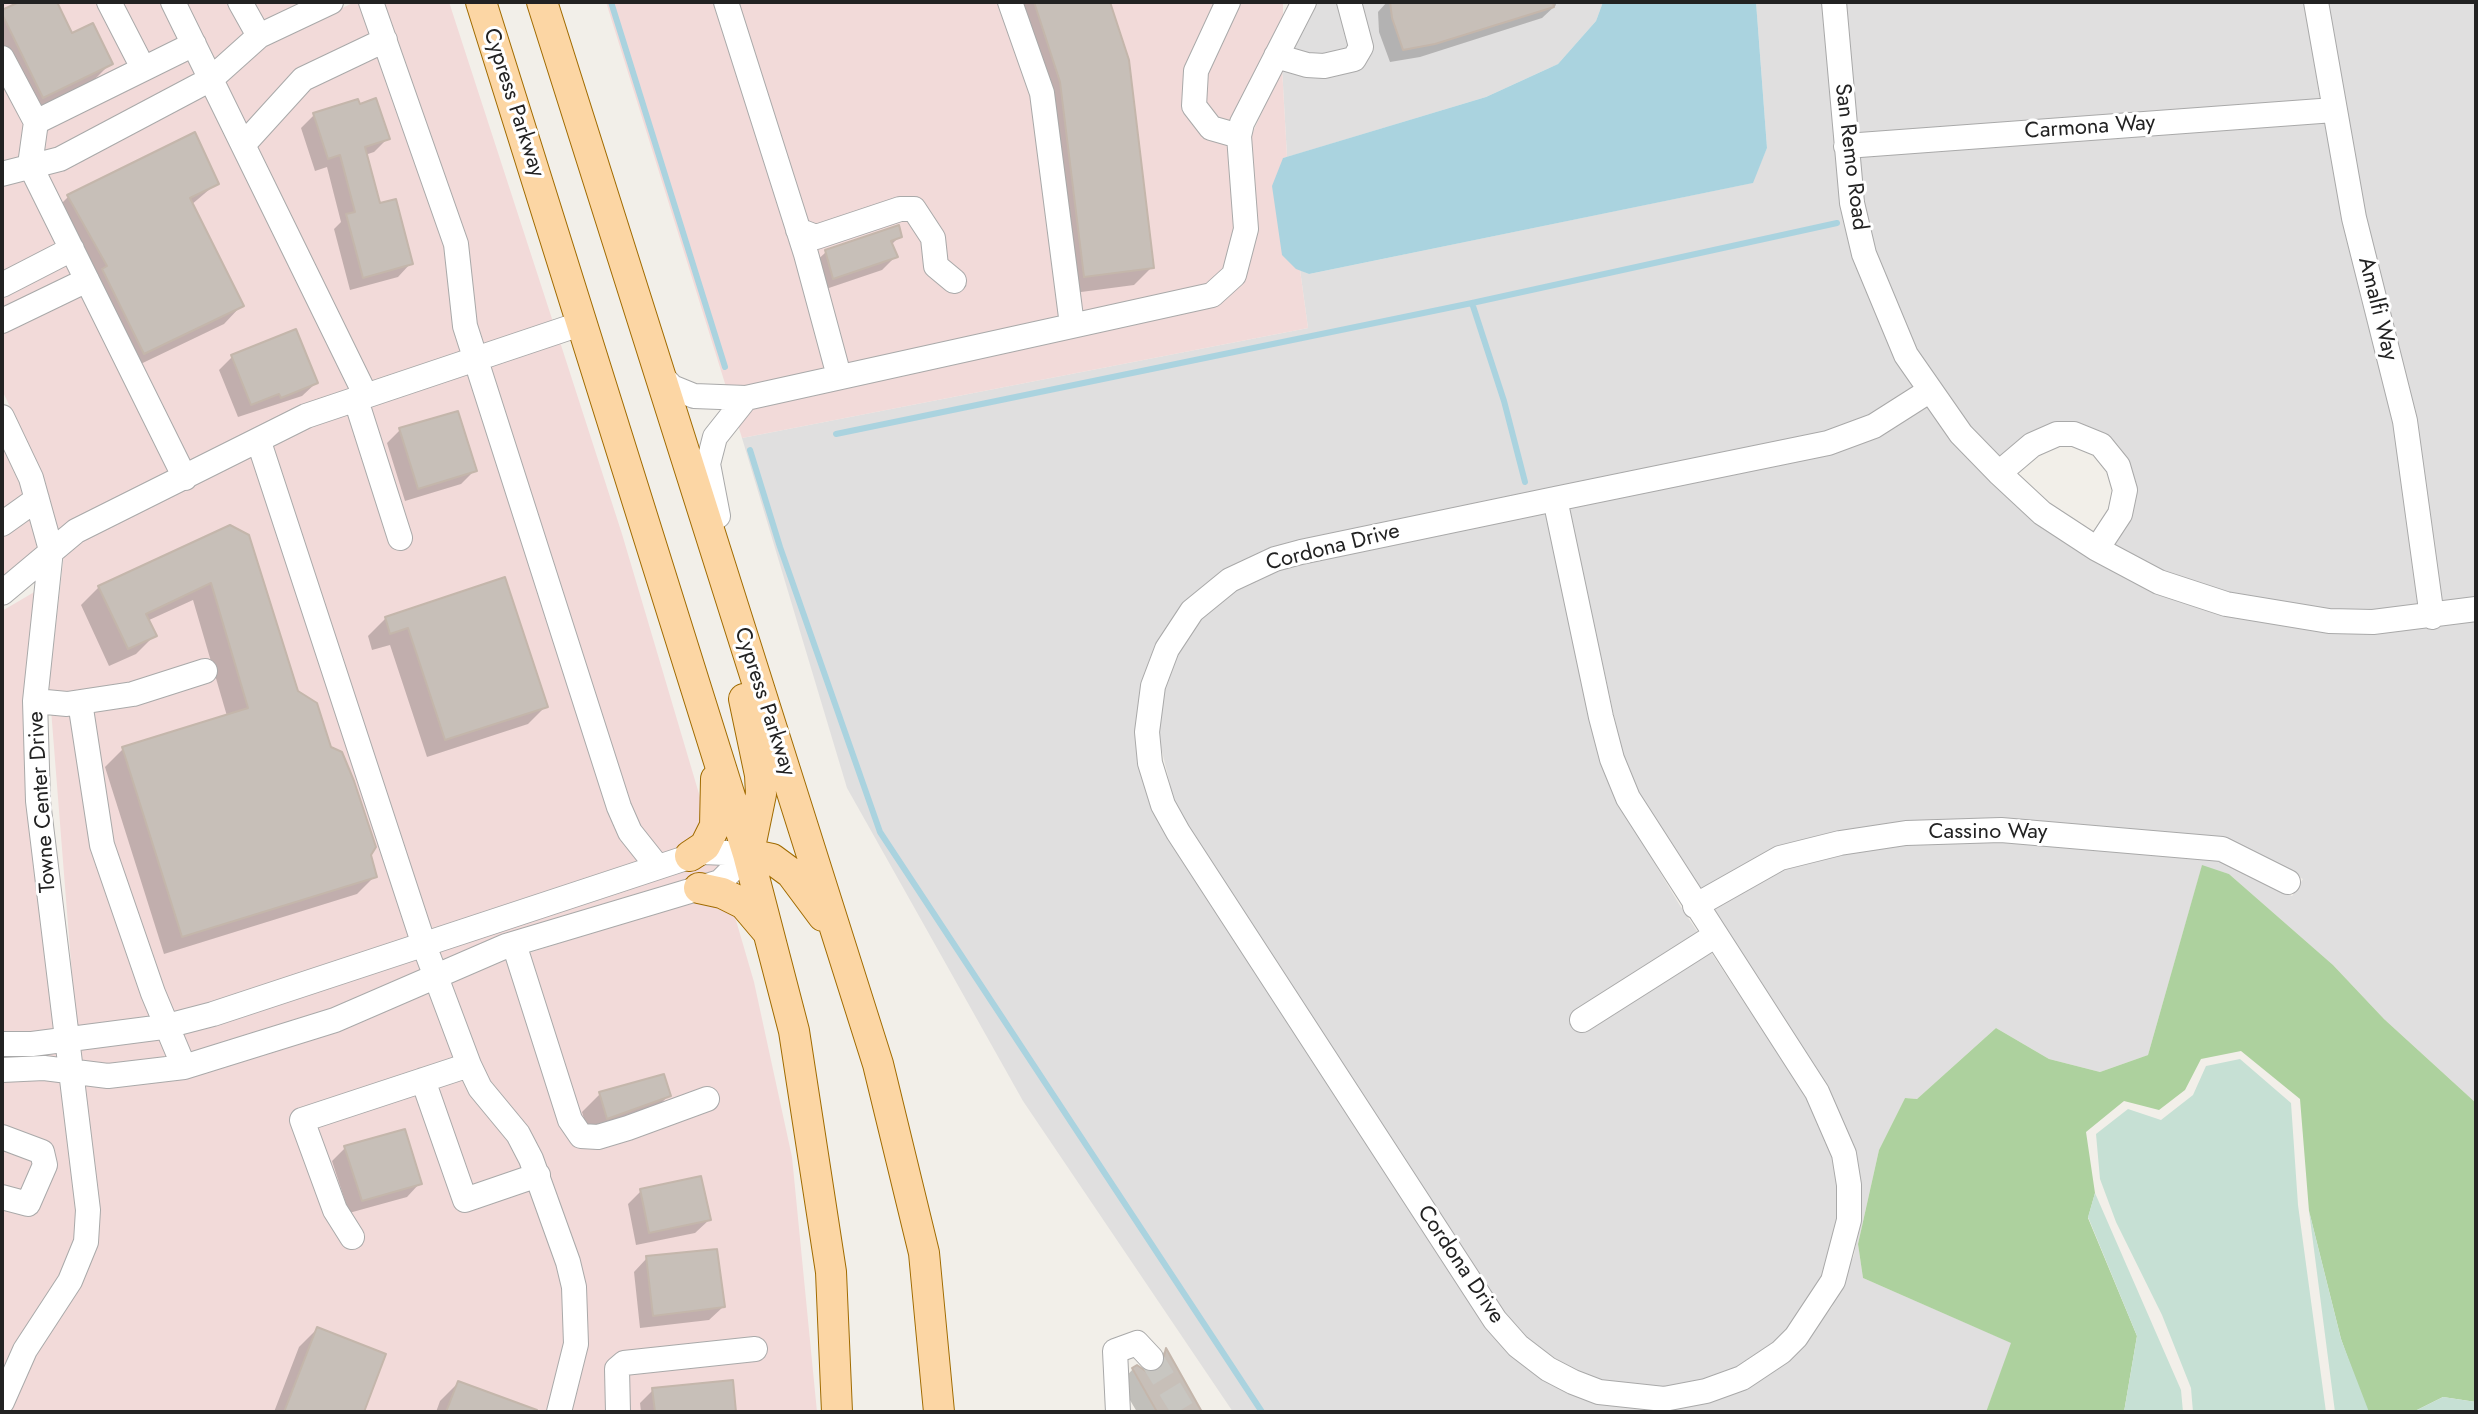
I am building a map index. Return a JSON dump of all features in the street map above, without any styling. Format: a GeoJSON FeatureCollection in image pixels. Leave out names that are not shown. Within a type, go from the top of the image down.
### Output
{"type":"FeatureCollection","features":[{"type":"Feature","properties":{"kind":"main road","name":"Cypress Parkway"},"geometry":{"type":"LineString","coordinates":[[481,2],[748,854],[794,1031],[831,1272],[837,1412]]}},
{"type":"Feature","properties":{"kind":"main road","name":"Cypress Parkway"},"geometry":{"type":"LineString","coordinates":[[542,2],[881,1077],[924,1253],[939,1412]]}},
{"type":"Feature","properties":{"kind":"main road"},"geometry":{"type":"LineString","coordinates":[[747,649],[740,680],[757,756],[761,794],[748,854],[772,859],[791,873],[838,937]]}},
{"type":"Feature","properties":{"kind":"main road"},"geometry":{"type":"LineString","coordinates":[[690,856],[705,846],[715,826],[715,749]]}},
{"type":"Feature","properties":{"kind":"main road"},"geometry":{"type":"LineString","coordinates":[[699,888],[722,893],[744,904],[769,933]]}},
{"type":"Feature","properties":{"kind":"street"},"geometry":{"type":"LineString","coordinates":[[109,2],[143,68]]}},
{"type":"Feature","properties":{"kind":"street"},"geometry":{"type":"LineString","coordinates":[[173,2],[361,398],[400,538]]}},
{"type":"Feature","properties":{"kind":"street"},"geometry":{"type":"LineString","coordinates":[[240,2],[259,36]]}},
{"type":"Feature","properties":{"kind":"street"},"geometry":{"type":"LineString","coordinates":[[2,174],[60,159],[211,79],[259,36],[331,2]]}},
{"type":"Feature","properties":{"kind":"street"},"geometry":{"type":"LineString","coordinates":[[371,2],[456,244],[463,315],[475,359],[619,807],[630,832],[657,866]]}},
{"type":"Feature","properties":{"kind":"street"},"geometry":{"type":"LineString","coordinates":[[556,2],[615,199],[615,233]]}},
{"type":"Feature","properties":{"kind":"street"},"geometry":{"type":"LineString","coordinates":[[726,2],[798,230],[839,376]]}},
{"type":"Feature","properties":{"kind":"street"},"geometry":{"type":"LineString","coordinates":[[1010,2],[1042,93],[1072,325]]}},
{"type":"Feature","properties":{"kind":"street"},"geometry":{"type":"LineString","coordinates":[[1228,2],[1196,71],[1194,106],[1211,128],[1239,136]]}},
{"type":"Feature","properties":{"kind":"street"},"geometry":{"type":"LineString","coordinates":[[661,375],[672,387],[694,396],[746,398],[1212,295],[1234,275],[1246,229],[1239,136],[1304,2]]}},
{"type":"Feature","properties":{"kind":"street"},"geometry":{"type":"LineString","coordinates":[[1276,56],[1307,65],[1354,59],[1361,47],[1349,2]]}},
{"type":"Feature","properties":{"kind":"street","name":"San Remo Road"},"geometry":{"type":"LineString","coordinates":[[1834,2],[1852,203],[1864,254],[1906,355],[1961,434],[1999,473],[2042,513],[2097,549],[2159,582],[2226,604],[2329,621],[2373,622],[2432,617],[2476,609]]}},
{"type":"Feature","properties":{"kind":"street","name":"Amalfi Way"},"geometry":{"type":"LineString","coordinates":[[2316,2],[2357,233],[2405,421],[2432,617]]}},
{"type":"Feature","properties":{"kind":"street"},"geometry":{"type":"LineString","coordinates":[[243,145],[303,79],[385,40]]}},
{"type":"Feature","properties":{"kind":"street"},"geometry":{"type":"LineString","coordinates":[[36,122],[194,44]]}},
{"type":"Feature","properties":{"kind":"street"},"geometry":{"type":"LineString","coordinates":[[2,58],[36,122],[30,165],[185,478]]}},
{"type":"Feature","properties":{"kind":"street","name":"Carmona Way"},"geometry":{"type":"LineString","coordinates":[[1846,146],[2334,110]]}},
{"type":"Feature","properties":{"kind":"street"},"geometry":{"type":"LineString","coordinates":[[798,230],[816,237],[900,209],[914,209],[933,238],[936,266],[954,281]]}},
{"type":"Feature","properties":{"kind":"street"},"geometry":{"type":"LineString","coordinates":[[2,285],[72,249]]}},
{"type":"Feature","properties":{"kind":"street"},"geometry":{"type":"LineString","coordinates":[[2,321],[87,280]]}},
{"type":"Feature","properties":{"kind":"street"},"geometry":{"type":"LineString","coordinates":[[2,593],[76,531],[306,416],[583,323]]}},
{"type":"Feature","properties":{"kind":"street","name":"Cordona Drive"},"geometry":{"type":"LineString","coordinates":[[1555,499],[1573,598],[1612,759],[1628,798],[1798,1061],[1832,1122],[1844,1154],[1849,1185],[1849,1220],[1843,1252],[1833,1281],[1809,1321],[1781,1352],[1742,1378],[1706,1391],[1664,1399],[1599,1392],[1548,1369],[1518,1346],[1495,1320],[1163,805],[1147,739],[1153,686],[1172,642],[1192,611],[1211,593],[1248,570],[1288,555],[1555,499],[1828,443],[1874,426],[1929,391]]}},
{"type":"Feature","properties":{"kind":"street"},"geometry":{"type":"LineString","coordinates":[[746,398],[715,437],[708,464],[712,500],[758,643],[768,715]]}},
{"type":"Feature","properties":{"kind":"street","name":"Towne Center Drive"},"geometry":{"type":"LineString","coordinates":[[2,417],[37,499],[51,550],[35,701],[38,801],[88,1210],[86,1242],[70,1281],[25,1350],[2,1402]]}},
{"type":"Feature","properties":{"kind":"street"},"geometry":{"type":"LineString","coordinates":[[1999,473],[2032,445],[2057,434],[2074,434],[2101,445],[2118,466],[2125,490],[2120,514],[2097,549]]}},
{"type":"Feature","properties":{"kind":"street"},"geometry":{"type":"LineString","coordinates":[[259,442],[424,945],[480,1088],[518,1134],[538,1175],[574,1287],[576,1344],[559,1412]]}},
{"type":"Feature","properties":{"kind":"street"},"geometry":{"type":"LineString","coordinates":[[2,524],[37,499]]}},
{"type":"Feature","properties":{"kind":"street"},"geometry":{"type":"LineString","coordinates":[[35,701],[80,702],[133,694],[205,671]]}},
{"type":"Feature","properties":{"kind":"street"},"geometry":{"type":"LineString","coordinates":[[80,702],[102,845],[184,1067]]}},
{"type":"Feature","properties":{"kind":"street","name":"Cassino Way"},"geometry":{"type":"LineString","coordinates":[[1695,906],[1780,858],[1840,843],[1906,833],[1969,831],[2116,838],[2222,849],[2288,882]]}},
{"type":"Feature","properties":{"kind":"street"},"geometry":{"type":"LineString","coordinates":[[2,1070],[168,1026],[690,856],[704,852],[748,854]]}},
{"type":"Feature","properties":{"kind":"street"},"geometry":{"type":"LineString","coordinates":[[2,1044],[32,1044],[68,1053],[108,1076],[184,1067],[335,1020],[436,974],[514,944],[720,882],[748,854]]}},
{"type":"Feature","properties":{"kind":"street"},"geometry":{"type":"LineString","coordinates":[[1582,1020],[1716,935]]}},
{"type":"Feature","properties":{"kind":"street"},"geometry":{"type":"LineString","coordinates":[[514,944],[570,1120],[581,1136],[598,1137],[707,1099]]}},
{"type":"Feature","properties":{"kind":"street"},"geometry":{"type":"LineString","coordinates":[[352,1237],[335,1210],[302,1120],[469,1065]]}},
{"type":"Feature","properties":{"kind":"street"},"geometry":{"type":"LineString","coordinates":[[423,1080],[465,1200],[538,1175]]}},
{"type":"Feature","properties":{"kind":"street"},"geometry":{"type":"LineString","coordinates":[[2,1137],[42,1152],[45,1165],[28,1204],[2,1197]]}},
{"type":"Feature","properties":{"kind":"street"},"geometry":{"type":"LineString","coordinates":[[1118,1412],[1115,1351],[1137,1343],[1151,1358]]}},
{"type":"Feature","properties":{"kind":"street"},"geometry":{"type":"LineString","coordinates":[[616,1401],[617,1369],[624,1363],[755,1349]]}},
{"type":"Feature","properties":{"kind":"shaded area"},"geometry":{"type":"Polygon","coordinates":[[[2,2],[160,2],[196,75],[56,150],[2,162],[2,2]]]}},
{"type":"Feature","properties":{"kind":"shaded area"},"geometry":{"type":"Polygon","coordinates":[[[186,2],[307,2],[215,61],[186,2]]]}},
{"type":"Feature","properties":{"kind":"shaded area"},"geometry":{"type":"Polygon","coordinates":[[[355,2],[449,2],[553,322],[372,383],[224,81],[265,44],[355,2]]]}},
{"type":"Feature","properties":{"kind":"shaded area"},"geometry":{"type":"Polygon","coordinates":[[[606,2],[1283,2],[1283,18],[1232,119],[1235,240],[1257,238],[1251,136],[1282,68],[1287,157],[1283,158],[1296,268],[1300,270],[1308,328],[742,438],[606,2]]]}},
{"type":"Feature","properties":{"kind":"shaded area"},"geometry":{"type":"Polygon","coordinates":[[[1318,2],[1603,2],[1596,21],[1558,64],[1486,97],[1287,157],[1282,68],[1318,2]]]}},
{"type":"Feature","properties":{"kind":"shaded area"},"geometry":{"type":"Polygon","coordinates":[[[1756,2],[1822,2],[1840,204],[1852,256],[1895,359],[1914,388],[1869,417],[1825,434],[1270,550],[1223,572],[1183,606],[1150,658],[1142,684],[1136,739],[1139,766],[1152,808],[1485,1325],[1510,1354],[1542,1378],[1568,1391],[1594,1401],[1666,1409],[1710,1400],[1749,1386],[1788,1360],[1832,1307],[1854,1255],[1860,1221],[1860,1185],[1855,1152],[1827,1088],[1711,909],[1785,867],[1842,853],[1907,844],[2000,840],[2219,859],[2292,896],[2303,879],[2224,839],[2001,819],[1905,823],[1836,833],[1774,849],[1699,892],[1639,794],[1623,756],[1568,507],[1830,453],[1881,434],[1926,405],[1983,474],[2034,520],[2100,563],[2153,591],[2224,614],[2327,631],[2405,630],[2476,619],[2476,1103],[2384,1019],[2333,965],[2229,874],[2202,866],[2148,1055],[2100,1072],[2049,1059],[1996,1028],[1917,1099],[1905,1098],[1879,1150],[1858,1244],[1863,1278],[2012,1343],[1986,1412],[1233,1412],[1023,1101],[847,788],[742,438],[1308,328],[1300,270],[1309,274],[1752,183],[1767,148],[1756,2]]]}},
{"type":"Feature","properties":{"kind":"shaded area"},"geometry":{"type":"Polygon","coordinates":[[[1846,2],[2305,2],[2320,101],[1856,135],[1846,2]]]}},
{"type":"Feature","properties":{"kind":"shaded area"},"geometry":{"type":"Polygon","coordinates":[[[2328,2],[2476,2],[2476,598],[2442,605],[2354,164],[2328,2]]]}},
{"type":"Feature","properties":{"kind":"shaded area"},"geometry":{"type":"Polygon","coordinates":[[[205,94],[351,391],[58,532],[42,474],[2,390],[2,186],[205,94]]]}},
{"type":"Feature","properties":{"kind":"shaded area"},"geometry":{"type":"Polygon","coordinates":[[[2324,121],[2359,291],[2394,423],[2419,608],[2330,611],[2230,594],[2164,573],[2113,546],[2130,517],[2136,490],[2120,448],[2110,438],[2054,424],[2026,436],[2000,459],[1971,428],[1916,350],[1875,251],[1863,201],[1858,155],[2324,121]]]}},
{"type":"Feature","properties":{"kind":"shaded area"},"geometry":{"type":"Polygon","coordinates":[[[560,342],[622,534],[705,814],[704,824],[685,847],[210,1004],[161,1017],[76,1026],[49,684],[64,553],[83,540],[311,425],[560,342]]]}},
{"type":"Feature","properties":{"kind":"shaded area"},"geometry":{"type":"Polygon","coordinates":[[[2,443],[20,481],[39,546],[2,579],[2,443]]]}},
{"type":"Feature","properties":{"kind":"shaded area"},"geometry":{"type":"Polygon","coordinates":[[[1546,511],[1589,719],[1618,802],[1679,904],[1807,1097],[1832,1156],[1838,1186],[1837,1219],[1823,1277],[1800,1316],[1773,1345],[1737,1369],[1703,1381],[1663,1388],[1603,1382],[1578,1373],[1526,1339],[1504,1314],[1188,827],[1174,801],[1159,739],[1159,712],[1171,665],[1201,617],[1236,589],[1279,569],[1546,511]]]}},
{"type":"Feature","properties":{"kind":"shaded area"},"geometry":{"type":"Polygon","coordinates":[[[36,591],[59,1070],[76,1211],[75,1241],[60,1277],[2,1374],[2,611],[36,591]]]}},
{"type":"Feature","properties":{"kind":"shaded area"},"geometry":{"type":"Polygon","coordinates":[[[719,862],[720,866],[713,873],[691,876],[689,880],[502,937],[331,1010],[182,1057],[109,1065],[81,1061],[79,1046],[695,865],[719,862]]]}},
{"type":"Feature","properties":{"kind":"shaded area"},"geometry":{"type":"Polygon","coordinates":[[[699,899],[733,910],[754,982],[792,1157],[817,1412],[10,1412],[35,1354],[80,1286],[83,1082],[109,1086],[699,899]]]}},
{"type":"Feature","properties":{"kind":"green space"},"geometry":{"type":"Polygon","coordinates":[[[2202,865],[2229,874],[2333,965],[2384,1019],[2476,1103],[2476,1402],[2443,1397],[2413,1412],[2369,1412],[2366,1409],[2341,1339],[2309,1211],[2300,1099],[2241,1051],[2201,1059],[2185,1090],[2159,1110],[2124,1101],[2086,1132],[2095,1193],[2088,1218],[2137,1336],[2124,1412],[1986,1412],[2011,1343],[1863,1278],[1858,1244],[1879,1150],[1905,1098],[1917,1099],[1996,1028],[2049,1059],[2100,1072],[2148,1055],[2202,865]]]}},
{"type":"Feature","properties":{"kind":"green space"},"geometry":{"type":"Polygon","coordinates":[[[2240,1059],[2291,1103],[2298,1205],[2326,1412],[2193,1412],[2191,1388],[2162,1315],[2116,1222],[2100,1179],[2096,1134],[2128,1109],[2161,1120],[2193,1095],[2206,1066],[2240,1059]]]}},
{"type":"Feature","properties":{"kind":"green space"},"geometry":{"type":"Polygon","coordinates":[[[2095,1193],[2181,1390],[2183,1412],[2124,1412],[2137,1336],[2088,1217],[2095,1193]]]}},
{"type":"Feature","properties":{"kind":"green space"},"geometry":{"type":"Polygon","coordinates":[[[2309,1211],[2341,1339],[2369,1412],[2335,1412],[2309,1211]]]}},
{"type":"Feature","properties":{"kind":"green space"},"geometry":{"type":"Polygon","coordinates":[[[2443,1397],[2476,1402],[2476,1412],[2413,1412],[2443,1397]]]}},
{"type":"Feature","properties":{"kind":"water"},"geometry":{"type":"Polygon","coordinates":[[[1603,2],[1756,2],[1767,148],[1753,183],[1309,274],[1296,269],[1282,255],[1272,186],[1283,158],[1486,97],[1558,64],[1596,21],[1603,2]]]}},
{"type":"Feature","properties":{"kind":"building"},"geometry":{"type":"Polygon","coordinates":[[[19,2],[57,2],[72,33],[93,23],[113,64],[43,98],[2,14],[2,10],[19,2]]]}},
{"type":"Feature","properties":{"kind":"building"},"geometry":{"type":"Polygon","coordinates":[[[1034,2],[1110,2],[1129,60],[1154,268],[1084,277],[1060,82],[1034,2]]]}},
{"type":"Feature","properties":{"kind":"building"},"geometry":{"type":"Polygon","coordinates":[[[1390,2],[1553,2],[1554,7],[1435,44],[1403,50],[1390,2]]]}},
{"type":"Feature","properties":{"kind":"building"},"geometry":{"type":"Polygon","coordinates":[[[376,98],[390,139],[365,147],[380,203],[396,199],[413,264],[363,278],[346,214],[355,212],[340,155],[328,159],[313,113],[358,99],[360,104],[376,98]]]}},
{"type":"Feature","properties":{"kind":"building"},"geometry":{"type":"Polygon","coordinates":[[[195,132],[219,184],[190,198],[244,306],[144,354],[102,269],[107,266],[67,195],[195,132]]]}},
{"type":"Feature","properties":{"kind":"building"},"geometry":{"type":"Polygon","coordinates":[[[899,225],[902,237],[891,241],[898,257],[833,279],[825,250],[899,225]]]}},
{"type":"Feature","properties":{"kind":"building"},"geometry":{"type":"Polygon","coordinates":[[[296,329],[318,383],[281,398],[279,394],[251,405],[231,355],[296,329]]]}},
{"type":"Feature","properties":{"kind":"building"},"geometry":{"type":"Polygon","coordinates":[[[458,411],[477,471],[418,489],[399,428],[458,411]]]}},
{"type":"Feature","properties":{"kind":"building"},"geometry":{"type":"Polygon","coordinates":[[[230,525],[249,535],[298,691],[317,703],[331,747],[342,752],[376,847],[371,855],[377,877],[182,937],[122,747],[248,708],[211,583],[146,614],[157,636],[128,649],[98,586],[230,525]]]}},
{"type":"Feature","properties":{"kind":"building"},"geometry":{"type":"Polygon","coordinates":[[[505,577],[548,707],[445,740],[408,628],[390,634],[385,617],[505,577]]]}},
{"type":"Feature","properties":{"kind":"building"},"geometry":{"type":"Polygon","coordinates":[[[664,1074],[671,1096],[607,1119],[599,1092],[664,1074]]]}},
{"type":"Feature","properties":{"kind":"building"},"geometry":{"type":"Polygon","coordinates":[[[405,1129],[422,1184],[362,1201],[344,1146],[405,1129]]]}},
{"type":"Feature","properties":{"kind":"building"},"geometry":{"type":"Polygon","coordinates":[[[701,1176],[711,1220],[649,1233],[640,1189],[701,1176]]]}},
{"type":"Feature","properties":{"kind":"building"},"geometry":{"type":"Polygon","coordinates":[[[717,1249],[725,1307],[653,1316],[646,1256],[717,1249]]]}},
{"type":"Feature","properties":{"kind":"building"},"geometry":{"type":"Polygon","coordinates":[[[317,1327],[386,1354],[364,1412],[284,1412],[317,1327]]]}},
{"type":"Feature","properties":{"kind":"building"},"geometry":{"type":"Polygon","coordinates":[[[1166,1348],[1202,1412],[1157,1412],[1132,1368],[1137,1365],[1147,1372],[1161,1369],[1166,1348]]]}},
{"type":"Feature","properties":{"kind":"building"},"geometry":{"type":"Polygon","coordinates":[[[733,1380],[736,1412],[655,1412],[652,1388],[733,1380]]]}},
{"type":"Feature","properties":{"kind":"building"},"geometry":{"type":"Polygon","coordinates":[[[458,1381],[537,1410],[446,1412],[458,1381]]]}},
{"type":"Feature","properties":{"kind":"waterway"},"geometry":{"type":"LineString","coordinates":[[611,2],[725,367]]}},
{"type":"Feature","properties":{"kind":"waterway"},"geometry":{"type":"LineString","coordinates":[[836,434],[1472,303],[1837,223]]}},
{"type":"Feature","properties":{"kind":"waterway"},"geometry":{"type":"LineString","coordinates":[[1472,303],[1504,401],[1525,482]]}},
{"type":"Feature","properties":{"kind":"waterway"},"geometry":{"type":"LineString","coordinates":[[750,450],[780,547],[880,832],[1262,1412]]}},
{"type":"Feature","properties":{"kind":"tunnel"},"geometry":{"type":"LineString","coordinates":[[1151,1358],[1184,1412]]}}]}
